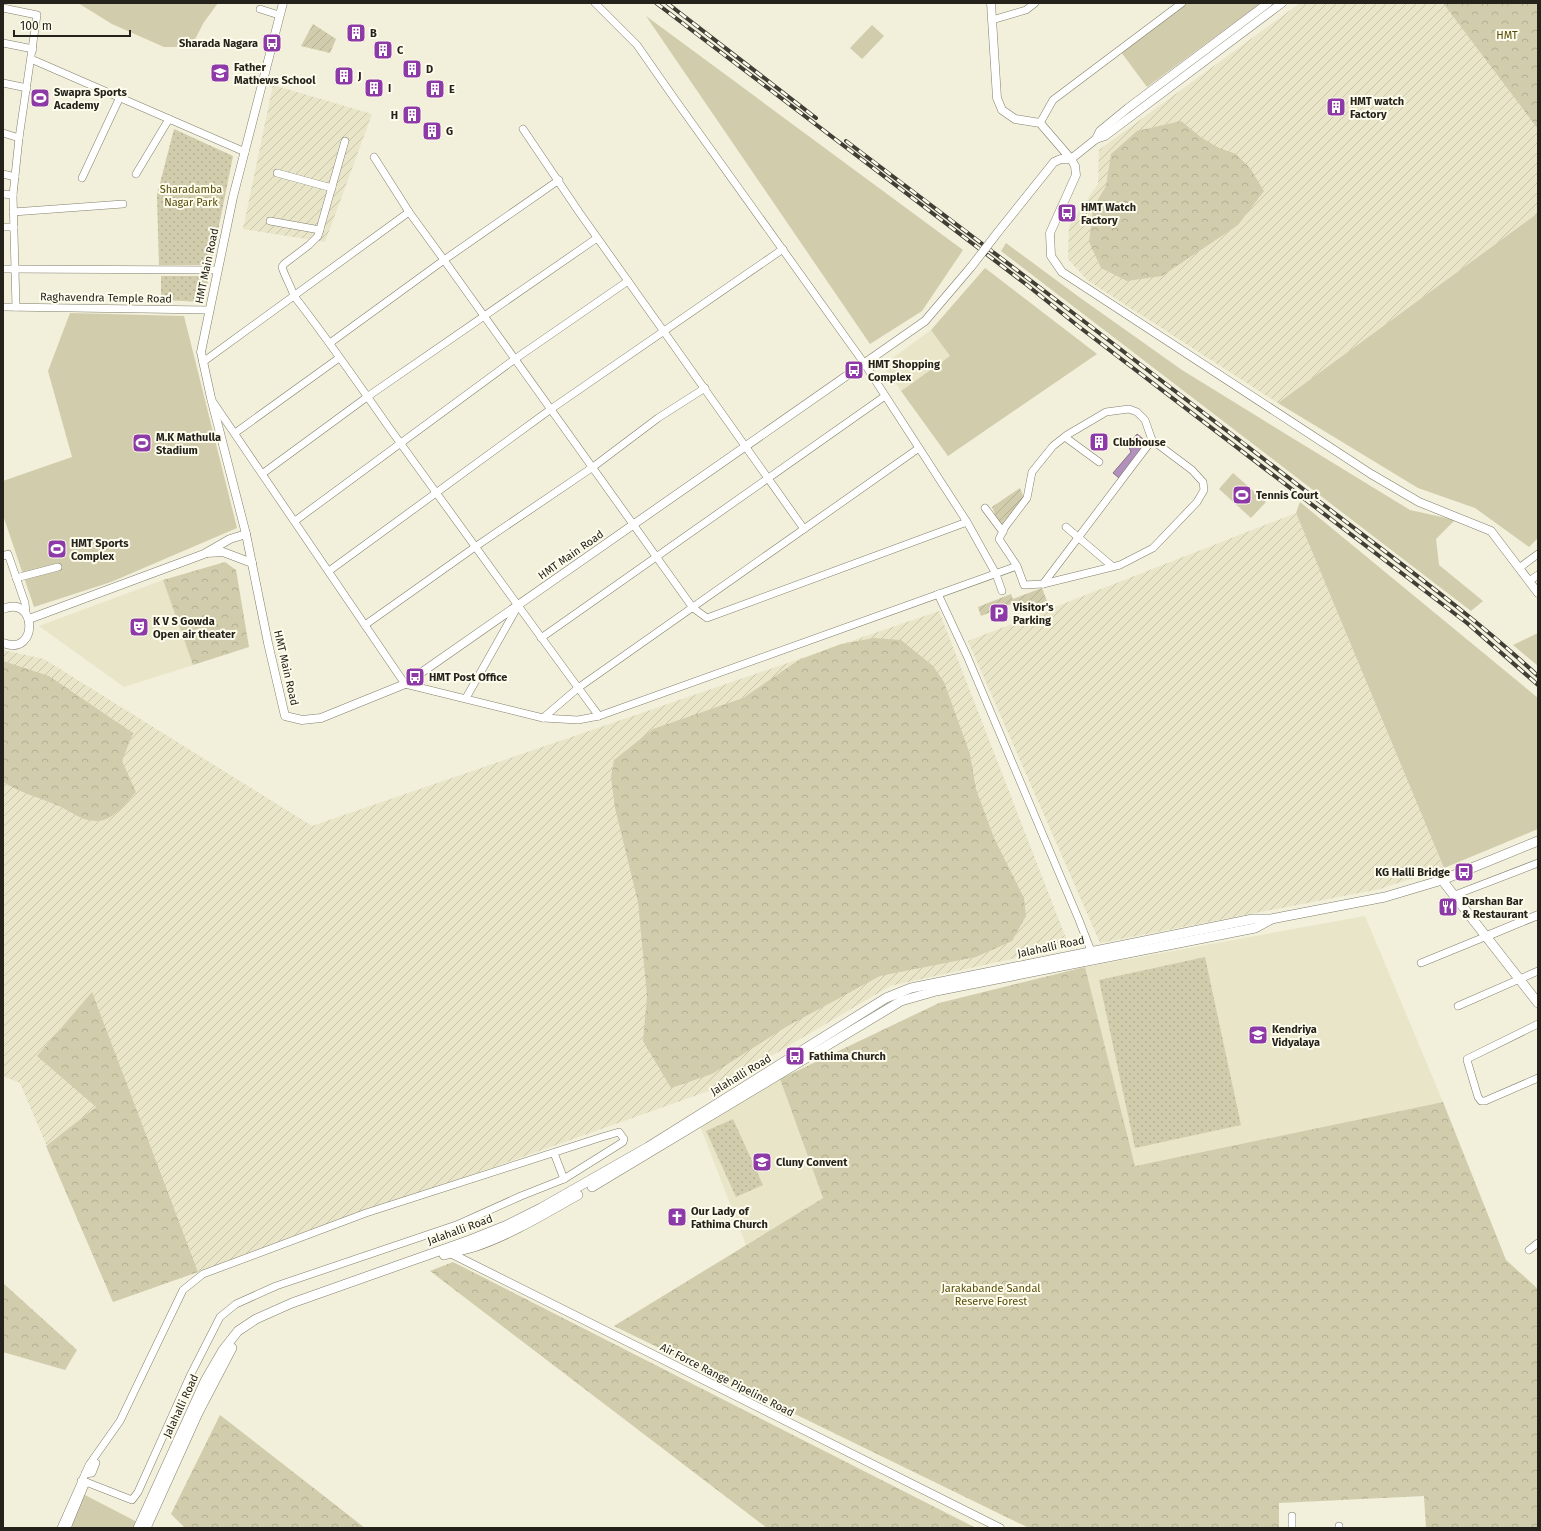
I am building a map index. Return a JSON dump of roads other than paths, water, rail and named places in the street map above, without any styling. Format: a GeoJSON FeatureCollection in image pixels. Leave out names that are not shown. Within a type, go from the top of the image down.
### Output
{"type":"FeatureCollection","features":[{"type":"Feature","properties":{"kind":"main road","name":"Jalahalli Road"},"geometry":{"type":"LineString","coordinates":[[146,1528],[198,1413],[226,1358],[242,1334],[257,1323],[292,1306],[449,1251],[505,1226],[578,1188],[843,1031],[886,998],[911,988],[1092,955],[1253,919],[1272,919],[1385,897],[1442,880],[1538,841]]}},
{"type":"Feature","properties":{"kind":"main road"},"geometry":{"type":"LineString","coordinates":[[1442,880],[1521,979],[1538,1003]]}},
{"type":"Feature","properties":{"kind":"main road","name":"Jalahalli Road"},"geometry":{"type":"LineString","coordinates":[[138,1528],[205,1381],[223,1350],[238,1331],[256,1319],[292,1303],[449,1251]]}},
{"type":"Feature","properties":{"kind":"street","name":"HMT Main Road"},"geometry":{"type":"LineString","coordinates":[[283,3],[217,270],[201,352],[211,398],[246,534],[268,643],[285,716],[302,720],[321,718],[405,684],[745,445],[925,321],[971,267],[1054,162],[1061,159],[1071,159]]}},
{"type":"Feature","properties":{"kind":"street"},"geometry":{"type":"LineString","coordinates":[[595,3],[637,45],[864,363],[967,522],[996,574],[1002,591]]}},
{"type":"Feature","properties":{"kind":"street"},"geometry":{"type":"LineString","coordinates":[[991,3],[997,98],[1002,110],[1015,119],[1040,123],[1071,159],[1075,166],[1076,175],[1050,233],[1051,256],[1062,272],[1371,474],[1419,502],[1491,531],[1538,591]]}},
{"type":"Feature","properties":{"kind":"street"},"geometry":{"type":"LineString","coordinates":[[992,20],[1026,10],[1036,3]]}},
{"type":"Feature","properties":{"kind":"street"},"geometry":{"type":"LineString","coordinates":[[1040,123],[1053,100],[1182,3]]}},
{"type":"Feature","properties":{"kind":"street"},"geometry":{"type":"LineString","coordinates":[[1096,139],[1100,131],[1128,108],[1268,3]]}},
{"type":"Feature","properties":{"kind":"street"},"geometry":{"type":"LineString","coordinates":[[1071,159],[1096,139],[1105,136],[1282,3]]}},
{"type":"Feature","properties":{"kind":"street"},"geometry":{"type":"LineString","coordinates":[[3,8],[37,15],[19,138],[13,195],[16,307]]}},
{"type":"Feature","properties":{"kind":"street"},"geometry":{"type":"LineString","coordinates":[[260,9],[279,16]]}},
{"type":"Feature","properties":{"kind":"street"},"geometry":{"type":"LineString","coordinates":[[3,43],[33,49]]}},
{"type":"Feature","properties":{"kind":"street"},"geometry":{"type":"LineString","coordinates":[[31,58],[245,152]]}},
{"type":"Feature","properties":{"kind":"street"},"geometry":{"type":"LineString","coordinates":[[3,83],[27,88]]}},
{"type":"Feature","properties":{"kind":"street"},"geometry":{"type":"LineString","coordinates":[[82,178],[120,97]]}},
{"type":"Feature","properties":{"kind":"street"},"geometry":{"type":"LineString","coordinates":[[136,174],[169,119]]}},
{"type":"Feature","properties":{"kind":"street"},"geometry":{"type":"LineString","coordinates":[[523,129],[597,238],[664,330],[804,529]]}},
{"type":"Feature","properties":{"kind":"street"},"geometry":{"type":"LineString","coordinates":[[3,134],[19,138]]}},
{"type":"Feature","properties":{"kind":"street"},"geometry":{"type":"LineString","coordinates":[[345,141],[318,236],[309,246],[282,267],[292,287],[294,296],[330,343],[339,358],[475,547],[599,716]]}},
{"type":"Feature","properties":{"kind":"street"},"geometry":{"type":"LineString","coordinates":[[374,157],[410,212],[693,608],[708,618],[967,522]]}},
{"type":"Feature","properties":{"kind":"street"},"geometry":{"type":"LineString","coordinates":[[277,173],[332,188]]}},
{"type":"Feature","properties":{"kind":"street"},"geometry":{"type":"LineString","coordinates":[[3,174],[15,177]]}},
{"type":"Feature","properties":{"kind":"street"},"geometry":{"type":"LineString","coordinates":[[330,343],[444,260],[559,180]]}},
{"type":"Feature","properties":{"kind":"street"},"geometry":{"type":"LineString","coordinates":[[3,194],[13,195]]}},
{"type":"Feature","properties":{"kind":"street"},"geometry":{"type":"LineString","coordinates":[[13,212],[123,204]]}},
{"type":"Feature","properties":{"kind":"street"},"geometry":{"type":"LineString","coordinates":[[203,362],[410,212]]}},
{"type":"Feature","properties":{"kind":"street"},"geometry":{"type":"LineString","coordinates":[[270,220],[320,230]]}},
{"type":"Feature","properties":{"kind":"street"},"geometry":{"type":"LineString","coordinates":[[3,227],[14,227]]}},
{"type":"Feature","properties":{"kind":"street"},"geometry":{"type":"LineString","coordinates":[[262,474],[367,397],[597,238]]}},
{"type":"Feature","properties":{"kind":"street"},"geometry":{"type":"LineString","coordinates":[[329,571],[551,409],[782,249]]}},
{"type":"Feature","properties":{"kind":"street"},"geometry":{"type":"LineString","coordinates":[[3,269],[217,270]]}},
{"type":"Feature","properties":{"kind":"street"},"geometry":{"type":"LineString","coordinates":[[295,521],[515,359],[628,281]]}},
{"type":"Feature","properties":{"kind":"street","name":"Raghavendra Temple Road"},"geometry":{"type":"LineString","coordinates":[[3,307],[209,310]]}},
{"type":"Feature","properties":{"kind":"street"},"geometry":{"type":"LineString","coordinates":[[235,433],[339,358]]}},
{"type":"Feature","properties":{"kind":"street"},"geometry":{"type":"LineString","coordinates":[[365,625],[475,547],[593,467],[658,418],[705,388]]}},
{"type":"Feature","properties":{"kind":"street"},"geometry":{"type":"LineString","coordinates":[[541,638],[885,396]]}},
{"type":"Feature","properties":{"kind":"street"},"geometry":{"type":"LineString","coordinates":[[211,398],[405,684],[544,718],[578,720],[599,716],[1017,566]]}},
{"type":"Feature","properties":{"kind":"street"},"geometry":{"type":"LineString","coordinates":[[1129,410],[1137,412],[1145,420],[1152,440],[1192,470],[1203,482],[1204,490],[1197,502],[1153,548],[1120,565],[1043,584],[1024,585],[1017,566],[999,539],[1002,532],[1027,498],[1032,472],[1053,446],[1066,437],[1106,412],[1129,410]]}},
{"type":"Feature","properties":{"kind":"street"},"geometry":{"type":"LineString","coordinates":[[1066,437],[1099,462]]}},
{"type":"Feature","properties":{"kind":"street"},"geometry":{"type":"LineString","coordinates":[[1043,584],[1152,440]]}},
{"type":"Feature","properties":{"kind":"street"},"geometry":{"type":"LineString","coordinates":[[544,718],[578,688],[919,448]]}},
{"type":"Feature","properties":{"kind":"street"},"geometry":{"type":"LineString","coordinates":[[985,508],[1002,532]]}},
{"type":"Feature","properties":{"kind":"street"},"geometry":{"type":"LineString","coordinates":[[1066,527],[1112,566]]}},
{"type":"Feature","properties":{"kind":"street"},"geometry":{"type":"LineString","coordinates":[[28,616],[204,554],[230,539],[246,534]]}},
{"type":"Feature","properties":{"kind":"street"},"geometry":{"type":"LineString","coordinates":[[204,554],[223,552],[252,563]]}},
{"type":"Feature","properties":{"kind":"street"},"geometry":{"type":"LineString","coordinates":[[3,556],[8,554],[25,603],[30,630],[28,636],[23,641],[14,645],[3,643]]}},
{"type":"Feature","properties":{"kind":"street"},"geometry":{"type":"LineString","coordinates":[[1519,568],[1538,554]]}},
{"type":"Feature","properties":{"kind":"street"},"geometry":{"type":"LineString","coordinates":[[16,578],[58,567]]}},
{"type":"Feature","properties":{"kind":"street"},"geometry":{"type":"LineString","coordinates":[[1529,580],[1538,575]]}},
{"type":"Feature","properties":{"kind":"street"},"geometry":{"type":"LineString","coordinates":[[938,594],[967,656],[1092,955]]}},
{"type":"Feature","properties":{"kind":"street"},"geometry":{"type":"LineString","coordinates":[[466,698],[518,606]]}},
{"type":"Feature","properties":{"kind":"street"},"geometry":{"type":"LineString","coordinates":[[3,609],[14,607],[21,609],[28,616]]}},
{"type":"Feature","properties":{"kind":"street"},"geometry":{"type":"LineString","coordinates":[[1455,895],[1538,863]]}},
{"type":"Feature","properties":{"kind":"street"},"geometry":{"type":"LineString","coordinates":[[1421,963],[1538,915]]}},
{"type":"Feature","properties":{"kind":"street"},"geometry":{"type":"LineString","coordinates":[[1458,1006],[1538,971]]}},
{"type":"Feature","properties":{"kind":"street"},"geometry":{"type":"LineString","coordinates":[[1538,1024],[1473,1055],[1467,1060],[1478,1097],[1481,1101],[1485,1101],[1538,1078]]}},
{"type":"Feature","properties":{"kind":"street"},"geometry":{"type":"LineString","coordinates":[[67,1528],[89,1465],[120,1421],[183,1290],[203,1274],[366,1213],[619,1132],[624,1139],[624,1142],[564,1179],[521,1196],[459,1224],[276,1286],[236,1304],[220,1317],[191,1374],[138,1492],[132,1500],[84,1482]]}},
{"type":"Feature","properties":{"kind":"street"},"geometry":{"type":"LineString","coordinates":[[554,1153],[564,1179]]}},
{"type":"Feature","properties":{"kind":"street"},"geometry":{"type":"LineString","coordinates":[[1529,1250],[1538,1243]]}},
{"type":"Feature","properties":{"kind":"street","name":"Air Force Range Pipeline Road"},"geometry":{"type":"LineString","coordinates":[[449,1251],[1000,1528]]}},
{"type":"Feature","properties":{"kind":"street"},"geometry":{"type":"LineString","coordinates":[[85,1474],[92,1473],[96,1463]]}},
{"type":"Feature","properties":{"kind":"street"},"geometry":{"type":"LineString","coordinates":[[61,1528],[84,1482]]}},
{"type":"Feature","properties":{"kind":"street"},"geometry":{"type":"LineString","coordinates":[[1292,1516],[1292,1528]]}},
{"type":"Feature","properties":{"kind":"railway"},"geometry":{"type":"LineString","coordinates":[[656,3],[1027,285],[1078,326],[1467,623],[1538,685]]}},
{"type":"Feature","properties":{"kind":"railway"},"geometry":{"type":"LineString","coordinates":[[667,3],[816,118]]}},
{"type":"Feature","properties":{"kind":"railway"},"geometry":{"type":"LineString","coordinates":[[846,141],[1079,317],[1455,605],[1538,676]]}},
{"type":"Feature","properties":{"kind":"place","name":"B"},"geometry":{"type":"Point","coordinates":[356,33]}},
{"type":"Feature","properties":{"kind":"place","name":"Sharada Nagara"},"geometry":{"type":"Point","coordinates":[272,43]}},
{"type":"Feature","properties":{"kind":"place","name":"C"},"geometry":{"type":"Point","coordinates":[383,50]}},
{"type":"Feature","properties":{"kind":"place","name":"D"},"geometry":{"type":"Point","coordinates":[412,69]}},
{"type":"Feature","properties":{"kind":"place","name":"Father Mathews School"},"geometry":{"type":"Point","coordinates":[220,73]}},
{"type":"Feature","properties":{"kind":"place","name":"J"},"geometry":{"type":"Point","coordinates":[344,76]}},
{"type":"Feature","properties":{"kind":"place","name":"I"},"geometry":{"type":"Point","coordinates":[374,88]}},
{"type":"Feature","properties":{"kind":"place","name":"E"},"geometry":{"type":"Point","coordinates":[435,89]}},
{"type":"Feature","properties":{"kind":"place","name":"Swapra Sports Academy"},"geometry":{"type":"Point","coordinates":[40,98]}},
{"type":"Feature","properties":{"kind":"place","name":"HMT watch Factory"},"geometry":{"type":"Point","coordinates":[1336,107]}},
{"type":"Feature","properties":{"kind":"place","name":"H"},"geometry":{"type":"Point","coordinates":[412,115]}},
{"type":"Feature","properties":{"kind":"place","name":"G"},"geometry":{"type":"Point","coordinates":[432,131]}},
{"type":"Feature","properties":{"kind":"place","name":"HMT Watch Factory"},"geometry":{"type":"Point","coordinates":[1067,213]}},
{"type":"Feature","properties":{"kind":"place","name":"HMT Shopping Complex"},"geometry":{"type":"Point","coordinates":[854,370]}},
{"type":"Feature","properties":{"kind":"place","name":"Clubhouse"},"geometry":{"type":"Point","coordinates":[1099,442]}},
{"type":"Feature","properties":{"kind":"place","name":"M.K Mathulla Stadium"},"geometry":{"type":"Point","coordinates":[142,443]}},
{"type":"Feature","properties":{"kind":"place","name":"Tennis Court"},"geometry":{"type":"Point","coordinates":[1242,495]}},
{"type":"Feature","properties":{"kind":"place","name":"HMT Sports Complex"},"geometry":{"type":"Point","coordinates":[57,549]}},
{"type":"Feature","properties":{"kind":"place","name":"Visitor's Parking"},"geometry":{"type":"Point","coordinates":[999,613]}},
{"type":"Feature","properties":{"kind":"place","name":"K V S Gowda Open air theater"},"geometry":{"type":"Point","coordinates":[139,627]}},
{"type":"Feature","properties":{"kind":"place","name":"HMT Post Office"},"geometry":{"type":"Point","coordinates":[415,677]}},
{"type":"Feature","properties":{"kind":"place","name":"KG Halli Bridge"},"geometry":{"type":"Point","coordinates":[1464,872]}},
{"type":"Feature","properties":{"kind":"place","name":"Darshan Bar & Restaurant"},"geometry":{"type":"Point","coordinates":[1448,907]}},
{"type":"Feature","properties":{"kind":"place","name":"Kendriya Vidyalaya"},"geometry":{"type":"Point","coordinates":[1258,1035]}},
{"type":"Feature","properties":{"kind":"place","name":"Fathima Church"},"geometry":{"type":"Point","coordinates":[795,1056]}},
{"type":"Feature","properties":{"kind":"place","name":"Cluny Convent"},"geometry":{"type":"Point","coordinates":[762,1162]}},
{"type":"Feature","properties":{"kind":"place","name":"Our Lady of Fathima Church"},"geometry":{"type":"Point","coordinates":[677,1217]}},
{"type":"Feature","properties":{"kind":"park label","name":"HMT"},"geometry":{"type":"Point","coordinates":[1507,35]}},
{"type":"Feature","properties":{"kind":"park label","name":"Sharadamba Nagar Park"},"geometry":{"type":"Point","coordinates":[191,195]}},
{"type":"Feature","properties":{"kind":"park label","name":"Jarakabande Sandal Reserve Forest"},"geometry":{"type":"Point","coordinates":[991,1294]}}]}
